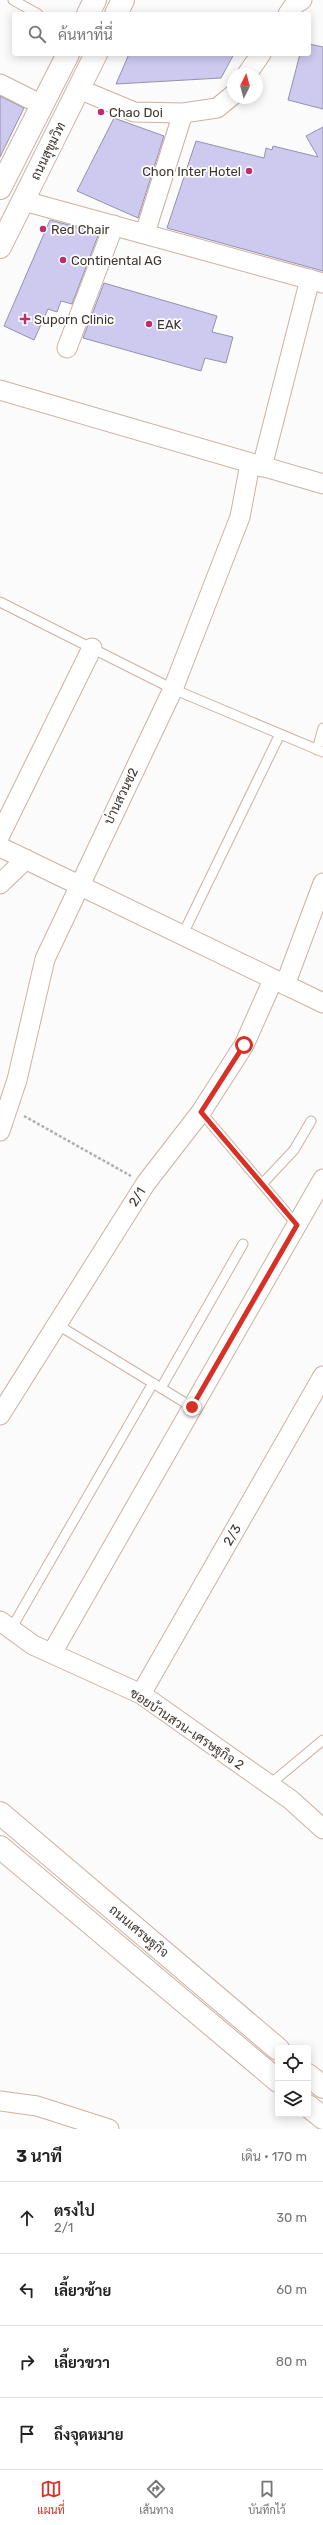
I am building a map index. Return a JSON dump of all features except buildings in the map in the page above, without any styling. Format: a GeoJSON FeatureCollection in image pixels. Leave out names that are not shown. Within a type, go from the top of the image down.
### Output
{"type":"FeatureCollection","features":[{"type":"Feature","properties":{"kind":"main road"},"geometry":{"type":"LineString","coordinates":[[89,12],[95,0]]}},
{"type":"Feature","properties":{"kind":"main road"},"geometry":{"type":"LineString","coordinates":[[117,12],[123,0]]}},
{"type":"Feature","properties":{"kind":"main road","name":"ถนนสุขุมวิท"},"geometry":{"type":"LineString","coordinates":[[0,188],[67,56]]}},
{"type":"Feature","properties":{"kind":"main road","name":"ถนนสุขุมวิท"},"geometry":{"type":"LineString","coordinates":[[0,247],[95,56]]}},
{"type":"Feature","properties":{"kind":"main road","name":"ถนนเศรษฐกิจ"},"geometry":{"type":"LineString","coordinates":[[0,1813],[275,2046]]}},
{"type":"Feature","properties":{"kind":"main road","name":"ถนนเศรษฐกิจ"},"geometry":{"type":"LineString","coordinates":[[0,1847],[275,2078]]}},
{"type":"Feature","properties":{"kind":"main road"},"geometry":{"type":"LineString","coordinates":[[311,2077],[323,2087]]}},
{"type":"Feature","properties":{"kind":"main road"},"geometry":{"type":"LineString","coordinates":[[311,2108],[323,2118]]}},
{"type":"Feature","properties":{"kind":"street"},"geometry":{"type":"LineString","coordinates":[[289,12],[294,4],[302,0]]}},
{"type":"Feature","properties":{"kind":"street"},"geometry":{"type":"LineString","coordinates":[[251,68],[260,56]]}},
{"type":"Feature","properties":{"kind":"street"},"geometry":{"type":"LineString","coordinates":[[0,84],[42,105]]}},
{"type":"Feature","properties":{"kind":"street"},"geometry":{"type":"LineString","coordinates":[[79,89],[134,112],[183,112],[217,108],[227,100]]}},
{"type":"Feature","properties":{"kind":"street"},"geometry":{"type":"LineString","coordinates":[[145,233],[183,112]]}},
{"type":"Feature","properties":{"kind":"street"},"geometry":{"type":"LineString","coordinates":[[24,201],[316,281]]}},
{"type":"Feature","properties":{"kind":"street"},"geometry":{"type":"LineString","coordinates":[[67,348],[114,225]]}},
{"type":"Feature","properties":{"kind":"street","name":"บ่านสวนซ2"},"geometry":{"type":"LineString","coordinates":[[0,1131],[17,1080],[45,959],[78,886],[173,689],[240,517],[316,281]]}},
{"type":"Feature","properties":{"kind":"street"},"geometry":{"type":"LineString","coordinates":[[0,390],[323,484]]}},
{"type":"Feature","properties":{"kind":"street"},"geometry":{"type":"LineString","coordinates":[[0,835],[92,648]]}},
{"type":"Feature","properties":{"kind":"street"},"geometry":{"type":"LineString","coordinates":[[0,847],[323,1004]]}},
{"type":"Feature","properties":{"kind":"street"},"geometry":{"type":"LineString","coordinates":[[0,884],[26,859]]}},
{"type":"Feature","properties":{"kind":"street","name":"2/1"},"geometry":{"type":"LineString","coordinates":[[0,1415],[146,1184],[201,1112],[244,1045],[279,983],[323,883]]}},
{"type":"Feature","properties":{"kind":"street"},"geometry":{"type":"LineString","coordinates":[[52,1654],[323,1179]]}},
{"type":"Feature","properties":{"kind":"street","name":"2/3"},"geometry":{"type":"LineString","coordinates":[[141,1694],[323,1376]]}},
{"type":"Feature","properties":{"kind":"street","name":"ซอยบ้านสวน-เศรษฐกิจ 2"},"geometry":{"type":"LineString","coordinates":[[5,1625],[33,1645],[141,1694],[291,1800],[323,1829]]}},
{"type":"Feature","properties":{"kind":"street"},"geometry":{"type":"LineString","coordinates":[[0,2101],[36,2106],[109,2129]]}},
{"type":"Feature","properties":{"kind":"lane"},"geometry":{"type":"LineString","coordinates":[[13,0],[34,12]]}},
{"type":"Feature","properties":{"kind":"lane"},"geometry":{"type":"LineString","coordinates":[[0,602],[173,689],[320,751],[323,728]]}},
{"type":"Feature","properties":{"kind":"lane"},"geometry":{"type":"LineString","coordinates":[[182,936],[280,734]]}},
{"type":"Feature","properties":{"kind":"lane"},"geometry":{"type":"LineString","coordinates":[[201,1112],[263,1183],[297,1225]]}},
{"type":"Feature","properties":{"kind":"lane"},"geometry":{"type":"LineString","coordinates":[[263,1183],[294,1150],[312,1121]]}},
{"type":"Feature","properties":{"kind":"lane"},"geometry":{"type":"LineString","coordinates":[[161,1388],[243,1244]]}},
{"type":"Feature","properties":{"kind":"lane"},"geometry":{"type":"LineString","coordinates":[[58,1324],[192,1407]]}},
{"type":"Feature","properties":{"kind":"lane"},"geometry":{"type":"LineString","coordinates":[[5,1625],[153,1383]]}},
{"type":"Feature","properties":{"kind":"lane"},"geometry":{"type":"LineString","coordinates":[[269,1785],[323,1740]]}},
{"type":"Feature","properties":{"kind":"path"},"geometry":{"type":"LineString","coordinates":[[8,1108],[146,1184]]}},
{"type":"Feature","properties":{"kind":"place","name":"Chao Doi"},"geometry":{"type":"Point","coordinates":[101,112]}},
{"type":"Feature","properties":{"kind":"place","name":"Chon Inter Hotel"},"geometry":{"type":"Point","coordinates":[249,171]}},
{"type":"Feature","properties":{"kind":"place","name":"Red Chair"},"geometry":{"type":"Point","coordinates":[43,229]}},
{"type":"Feature","properties":{"kind":"place","name":"Continental AG"},"geometry":{"type":"Point","coordinates":[63,260]}},
{"type":"Feature","properties":{"kind":"place","name":"Suporn Clinic"},"geometry":{"type":"Point","coordinates":[25,319]}},
{"type":"Feature","properties":{"kind":"place","name":"EAK"},"geometry":{"type":"Point","coordinates":[149,324]}},
{"type":"Feature","properties":{"kind":"route"},"geometry":{"type":"LineString","coordinates":[[192,1407],[297,1225],[263,1183],[201,1112],[244,1045]]}}]}
